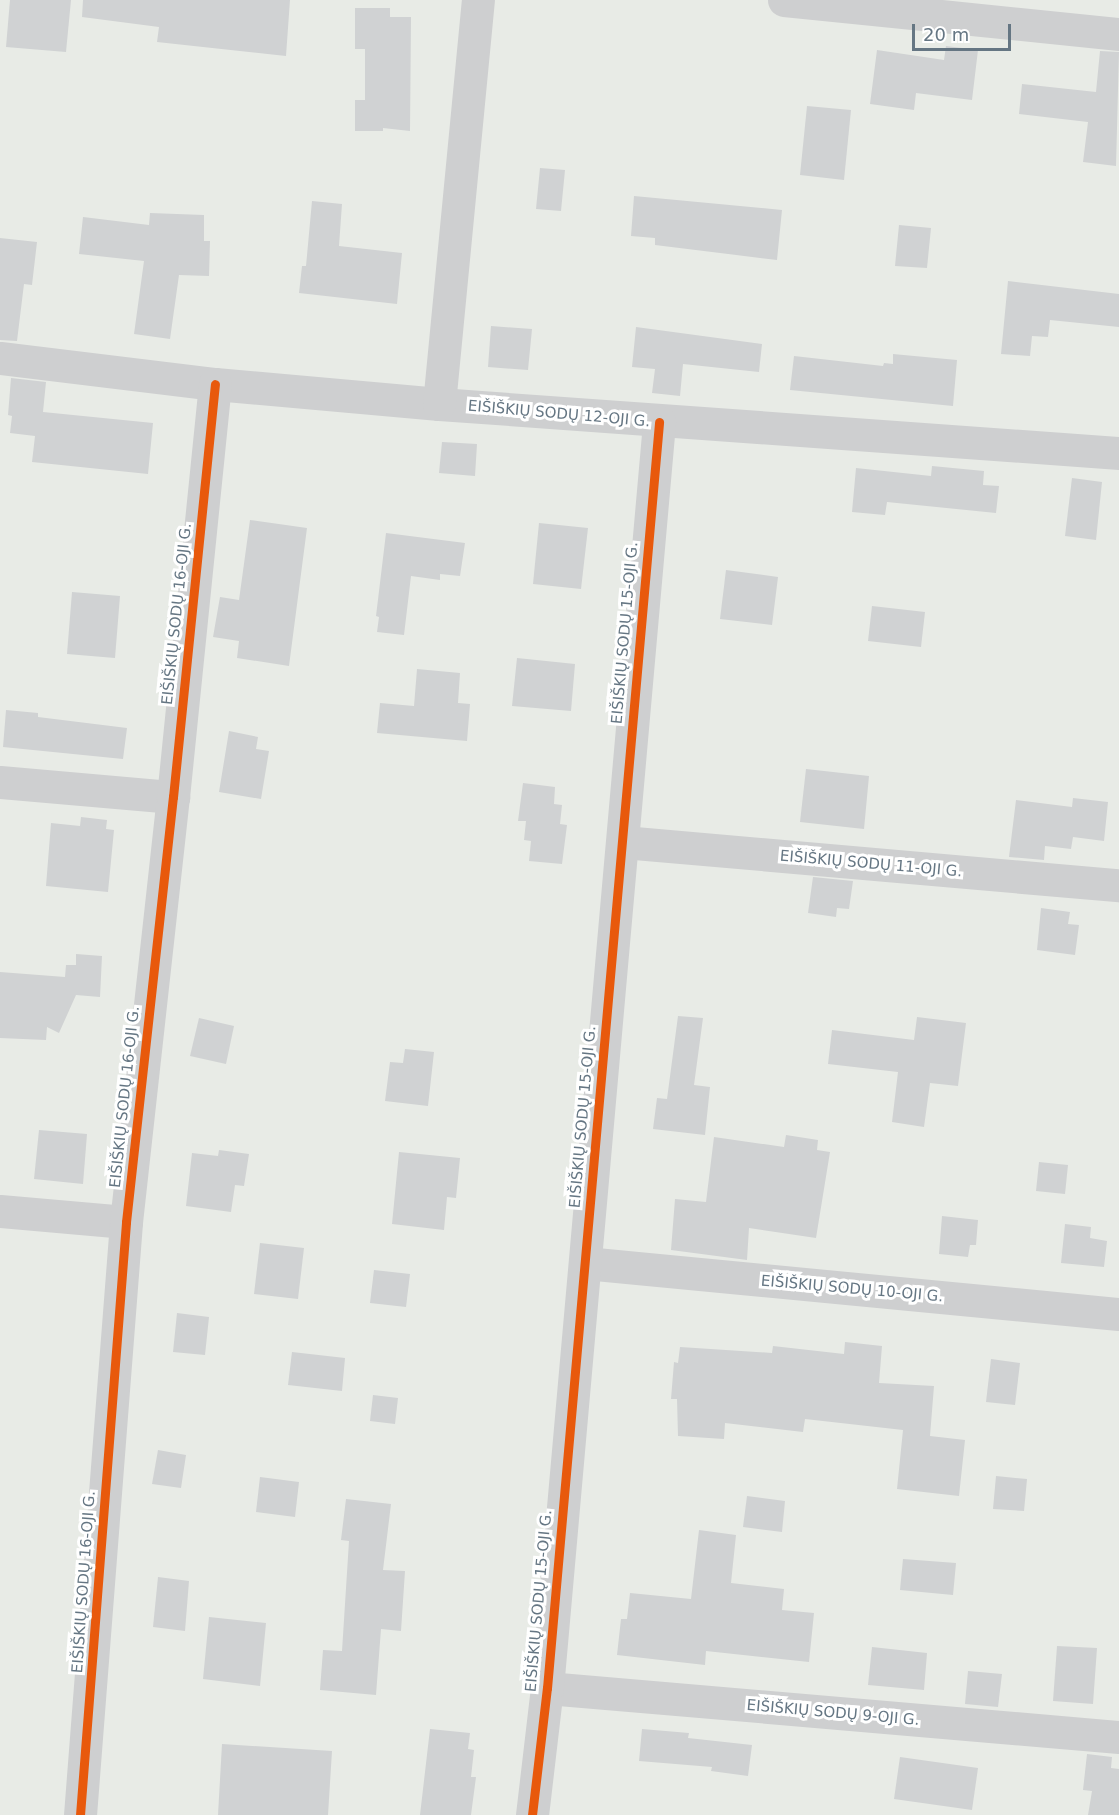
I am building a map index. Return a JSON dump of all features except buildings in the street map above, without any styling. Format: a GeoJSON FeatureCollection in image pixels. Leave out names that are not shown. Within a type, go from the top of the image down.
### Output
{"type":"FeatureCollection","features":[{"type":"Feature","properties":{"kind":"street"},"geometry":{"type":"LineString","coordinates":[[439,404],[478,0]]}},
{"type":"Feature","properties":{"kind":"street"},"geometry":{"type":"LineString","coordinates":[[784,0],[1119,34]]}},
{"type":"Feature","properties":{"kind":"street","name":"EIŠIŠKIŲ SODŲ 12-OJI G."},"geometry":{"type":"LineString","coordinates":[[0,358],[215,384],[439,404],[658,422],[1119,453]]}},
{"type":"Feature","properties":{"kind":"street","name":"EIŠIŠKIŲ SODŲ 16-OJI G."},"geometry":{"type":"LineString","coordinates":[[80,1815],[126,1222],[173,797],[215,384]]}},
{"type":"Feature","properties":{"kind":"street","name":"EIŠIŠKIŲ SODŲ 15-OJI G."},"geometry":{"type":"LineString","coordinates":[[532,1815],[585,1263],[658,422]]}},
{"type":"Feature","properties":{"kind":"street"},"geometry":{"type":"LineString","coordinates":[[0,782],[173,797]]}},
{"type":"Feature","properties":{"kind":"street","name":"EIŠIŠKIŲ SODŲ 11-OJI G."},"geometry":{"type":"LineString","coordinates":[[623,842],[1119,885]]}},
{"type":"Feature","properties":{"kind":"street"},"geometry":{"type":"LineString","coordinates":[[0,1211],[126,1222]]}},
{"type":"Feature","properties":{"kind":"street","name":"EIŠIŠKIŲ SODŲ 10-OJI G."},"geometry":{"type":"LineString","coordinates":[[585,1263],[1119,1314]]}},
{"type":"Feature","properties":{"kind":"street","name":"EIŠIŠKIŲ SODŲ 9-OJI G."},"geometry":{"type":"LineString","coordinates":[[546,1688],[1119,1737]]}},
{"type":"Feature","properties":{"kind":"shaded area"},"geometry":{"type":"Polygon","coordinates":[[[0,0],[1119,0],[1119,1815],[0,1815],[0,0]]]}},
{"type":"Feature","properties":{"kind":"cycle path"},"geometry":{"type":"LineString","coordinates":[[80,1815],[126,1222],[173,797],[215,384]]}},
{"type":"Feature","properties":{"kind":"cycle path"},"geometry":{"type":"LineString","coordinates":[[532,1815],[547,1688],[659,422]]}}]}
